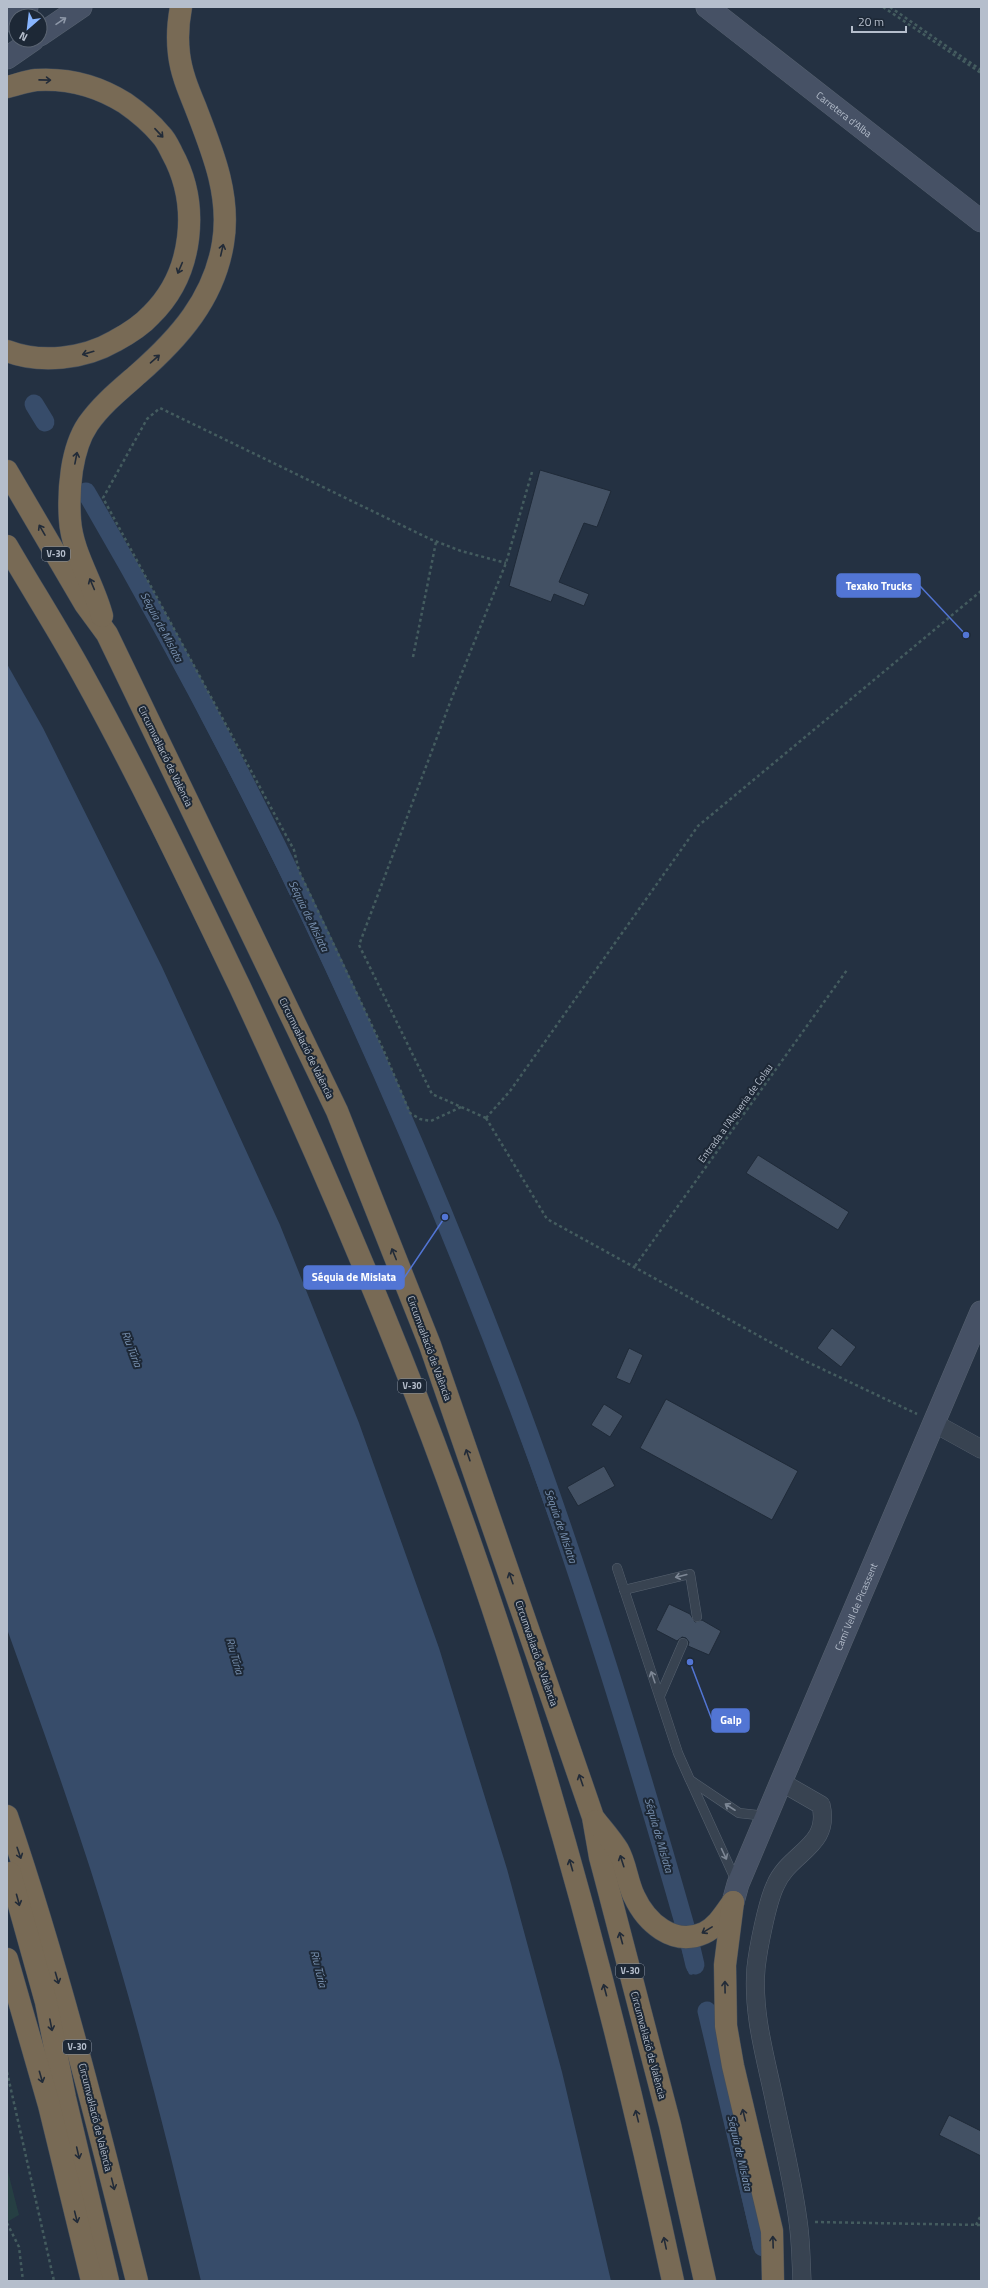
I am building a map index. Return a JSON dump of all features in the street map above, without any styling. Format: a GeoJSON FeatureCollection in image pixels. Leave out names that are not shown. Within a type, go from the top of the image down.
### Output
{"type":"FeatureCollection","features":[{"type":"Feature","properties":{"kind":"highway"},"geometry":{"type":"LineString","coordinates":[[107,634],[97,595],[79,555],[70,521],[71,485],[77,451],[88,425],[109,400],[165,351],[191,320],[207,295],[218,268],[223,242],[225,213],[222,185],[211,149],[185,82],[178,55],[178,28],[181,7]]}},
{"type":"Feature","properties":{"kind":"highway"},"geometry":{"type":"LineString","coordinates":[[7,87],[35,80],[69,81],[106,91],[136,110],[162,136],[179,166],[188,195],[190,228],[182,266],[168,293],[152,314],[132,331],[104,348],[72,357],[44,358],[7,351]]}},
{"type":"Feature","properties":{"kind":"highway","name":"Circumval·lació de València"},"geometry":{"type":"LineString","coordinates":[[7,472],[85,604],[107,634],[337,1111],[430,1345],[593,1817],[600,1858],[670,2125],[705,2281]]}},
{"type":"Feature","properties":{"kind":"highway","name":"V-30"},"geometry":{"type":"LineString","coordinates":[[7,546],[83,674],[196,895],[308,1133],[401,1357],[460,1515],[507,1657],[570,1860],[607,1996],[641,2134],[674,2281]]}},
{"type":"Feature","properties":{"kind":"highway","name":"Circumval·lació de València"},"geometry":{"type":"LineString","coordinates":[[7,1816],[25,1869],[89,2088],[137,2281]]}},
{"type":"Feature","properties":{"kind":"highway"},"geometry":{"type":"LineString","coordinates":[[593,1817],[619,1851],[633,1895],[645,1917],[658,1928],[675,1936],[690,1937],[704,1933],[717,1923],[736,1893]]}},
{"type":"Feature","properties":{"kind":"highway"},"geometry":{"type":"LineString","coordinates":[[7,1862],[46,2002],[65,2098],[108,2281]]}},
{"type":"Feature","properties":{"kind":"highway"},"geometry":{"type":"LineString","coordinates":[[736,1893],[725,1965],[726,2026],[732,2066],[772,2231],[773,2281]]}},
{"type":"Feature","properties":{"kind":"highway"},"geometry":{"type":"LineString","coordinates":[[7,1959],[49,2105],[92,2281]]}},
{"type":"Feature","properties":{"kind":"highway"},"geometry":{"type":"LineString","coordinates":[[670,2125],[669,2163],[694,2281]]}},
{"type":"Feature","properties":{"kind":"street"},"geometry":{"type":"LineString","coordinates":[[7,21],[27,7]]}},
{"type":"Feature","properties":{"kind":"street"},"geometry":{"type":"LineString","coordinates":[[48,30],[81,7]]}},
{"type":"Feature","properties":{"kind":"street","name":"Carretera d'Alba"},"geometry":{"type":"LineString","coordinates":[[707,7],[981,221]]}},
{"type":"Feature","properties":{"kind":"street"},"geometry":{"type":"LineString","coordinates":[[7,58],[21,48]]}},
{"type":"Feature","properties":{"kind":"street","name":"Camí Vell de Picassent"},"geometry":{"type":"LineString","coordinates":[[736,1893],[781,1782],[981,1312]]}},
{"type":"Feature","properties":{"kind":"street"},"geometry":{"type":"LineString","coordinates":[[934,1423],[981,1450]]}},
{"type":"Feature","properties":{"kind":"street"},"geometry":{"type":"LineString","coordinates":[[781,1782],[821,1804],[824,1815],[820,1834],[812,1846],[786,1867],[774,1886],[760,1944],[755,1984],[759,2033],[792,2184],[798,2222],[802,2281]]}},
{"type":"Feature","properties":{"kind":"lane"},"geometry":{"type":"LineString","coordinates":[[617,1568],[678,1753],[736,1893]]}},
{"type":"Feature","properties":{"kind":"lane"},"geometry":{"type":"LineString","coordinates":[[624,1590],[690,1574],[697,1617]]}},
{"type":"Feature","properties":{"kind":"lane"},"geometry":{"type":"LineString","coordinates":[[660,1696],[683,1644]]}},
{"type":"Feature","properties":{"kind":"lane"},"geometry":{"type":"LineString","coordinates":[[690,1780],[739,1813],[767,1816]]}},
{"type":"Feature","properties":{"kind":"path"},"geometry":{"type":"LineString","coordinates":[[883,7],[981,73]]}},
{"type":"Feature","properties":{"kind":"path"},"geometry":{"type":"LineString","coordinates":[[890,7],[981,70]]}},
{"type":"Feature","properties":{"kind":"path"},"geometry":{"type":"LineString","coordinates":[[461,1107],[431,1121],[410,1113],[384,1051],[299,871],[294,850],[103,498],[147,419],[160,408],[436,542],[506,563]]}},
{"type":"Feature","properties":{"kind":"path"},"geometry":{"type":"LineString","coordinates":[[532,472],[506,563],[451,700],[359,945],[432,1094],[486,1118],[547,1218],[799,1358],[854,1386],[896,1402],[934,1423]]}},
{"type":"Feature","properties":{"kind":"path"},"geometry":{"type":"LineString","coordinates":[[413,657],[436,542]]}},
{"type":"Feature","properties":{"kind":"path"},"geometry":{"type":"LineString","coordinates":[[486,1118],[510,1091],[698,826],[981,591]]}},
{"type":"Feature","properties":{"kind":"path","name":"Entrada a l'Alqueria de Colau"},"geometry":{"type":"LineString","coordinates":[[635,1266],[848,970]]}},
{"type":"Feature","properties":{"kind":"path"},"geometry":{"type":"LineString","coordinates":[[7,2072],[54,2281]]}},
{"type":"Feature","properties":{"kind":"path"},"geometry":{"type":"LineString","coordinates":[[976,2225],[981,2215]]}},
{"type":"Feature","properties":{"kind":"path"},"geometry":{"type":"LineString","coordinates":[[7,2222],[19,2247],[23,2281]]}},
{"type":"Feature","properties":{"kind":"path"},"geometry":{"type":"LineString","coordinates":[[798,2222],[981,2226]]}},
{"type":"Feature","properties":{"kind":"green space"},"geometry":{"type":"Polygon","coordinates":[[[7,2168],[19,2215],[7,2222],[7,2168]]]}},
{"type":"Feature","properties":{"kind":"water","name":"Riu Túria"},"geometry":{"type":"Polygon","coordinates":[[[7,664],[43,728],[162,967],[280,1225],[359,1423],[439,1648],[507,1869],[562,2072],[611,2281],[201,2281],[151,2080],[106,1918],[65,1793],[7,1629],[7,664]]]}},
{"type":"Feature","properties":{"kind":"building"},"geometry":{"type":"Polygon","coordinates":[[[540,470],[611,491],[597,527],[584,523],[559,582],[589,594],[584,606],[554,594],[551,602],[509,586],[540,470]]]}},
{"type":"Feature","properties":{"kind":"building"},"geometry":{"type":"Polygon","coordinates":[[[758,1155],[849,1212],[838,1230],[746,1173],[758,1155]]]}},
{"type":"Feature","properties":{"kind":"building"},"geometry":{"type":"Polygon","coordinates":[[[832,1328],[856,1347],[841,1367],[817,1348],[832,1328]]]}},
{"type":"Feature","properties":{"kind":"building"},"geometry":{"type":"Polygon","coordinates":[[[629,1348],[643,1355],[630,1384],[616,1378],[629,1348]]]}},
{"type":"Feature","properties":{"kind":"building"},"geometry":{"type":"Polygon","coordinates":[[[666,1399],[798,1471],[772,1520],[640,1448],[666,1399]]]}},
{"type":"Feature","properties":{"kind":"building"},"geometry":{"type":"Polygon","coordinates":[[[604,1404],[623,1416],[610,1437],[591,1425],[604,1404]]]}},
{"type":"Feature","properties":{"kind":"building"},"geometry":{"type":"Polygon","coordinates":[[[604,1466],[615,1486],[578,1506],[567,1487],[604,1466]]]}},
{"type":"Feature","properties":{"kind":"building"},"geometry":{"type":"Polygon","coordinates":[[[669,1604],[690,1614],[695,1622],[702,1620],[721,1631],[709,1655],[688,1646],[689,1642],[686,1638],[682,1637],[677,1641],[656,1630],[669,1604]]]}},
{"type":"Feature","properties":{"kind":"building"},"geometry":{"type":"Polygon","coordinates":[[[949,2115],[981,2131],[981,2156],[939,2135],[949,2115]]]}},
{"type":"Feature","properties":{"kind":"waterway","name":"Séquia de Mislata"},"geometry":{"type":"LineString","coordinates":[[34,404],[45,422]]}},
{"type":"Feature","properties":{"kind":"waterway"},"geometry":{"type":"LineString","coordinates":[[29,407],[39,424]]}},
{"type":"Feature","properties":{"kind":"waterway","name":"Séquia de Mislata"},"geometry":{"type":"LineString","coordinates":[[86,492],[149,602],[209,713],[266,825],[322,939],[425,1170],[473,1286],[542,1469],[607,1664],[685,1926]]}},
{"type":"Feature","properties":{"kind":"waterway"},"geometry":{"type":"LineString","coordinates":[[85,502],[157,631],[226,761],[292,893],[354,1027],[413,1162],[469,1298],[522,1436],[587,1618],[641,1793],[678,1924]]}},
{"type":"Feature","properties":{"kind":"waterway"},"geometry":{"type":"LineString","coordinates":[[684,1948],[691,1972]]}},
{"type":"Feature","properties":{"kind":"waterway","name":"Séquia de Mislata"},"geometry":{"type":"LineString","coordinates":[[691,1948],[695,1965]]}},
{"type":"Feature","properties":{"kind":"waterway","name":"Séquia de Mislata"},"geometry":{"type":"LineString","coordinates":[[707,2011],[763,2247]]}},
{"type":"Feature","properties":{"kind":"waterway"},"geometry":{"type":"LineString","coordinates":[[702,2013],[756,2248]]}},
{"type":"Feature","properties":{"kind":"place","name":"Texako Trucks"},"geometry":{"type":"Point","coordinates":[966,635]}},
{"type":"Feature","properties":{"kind":"place","name":"Séquia de Mislata"},"geometry":{"type":"Point","coordinates":[445,1217]}},
{"type":"Feature","properties":{"kind":"place","name":"Galp"},"geometry":{"type":"Point","coordinates":[690,1662]}}]}
